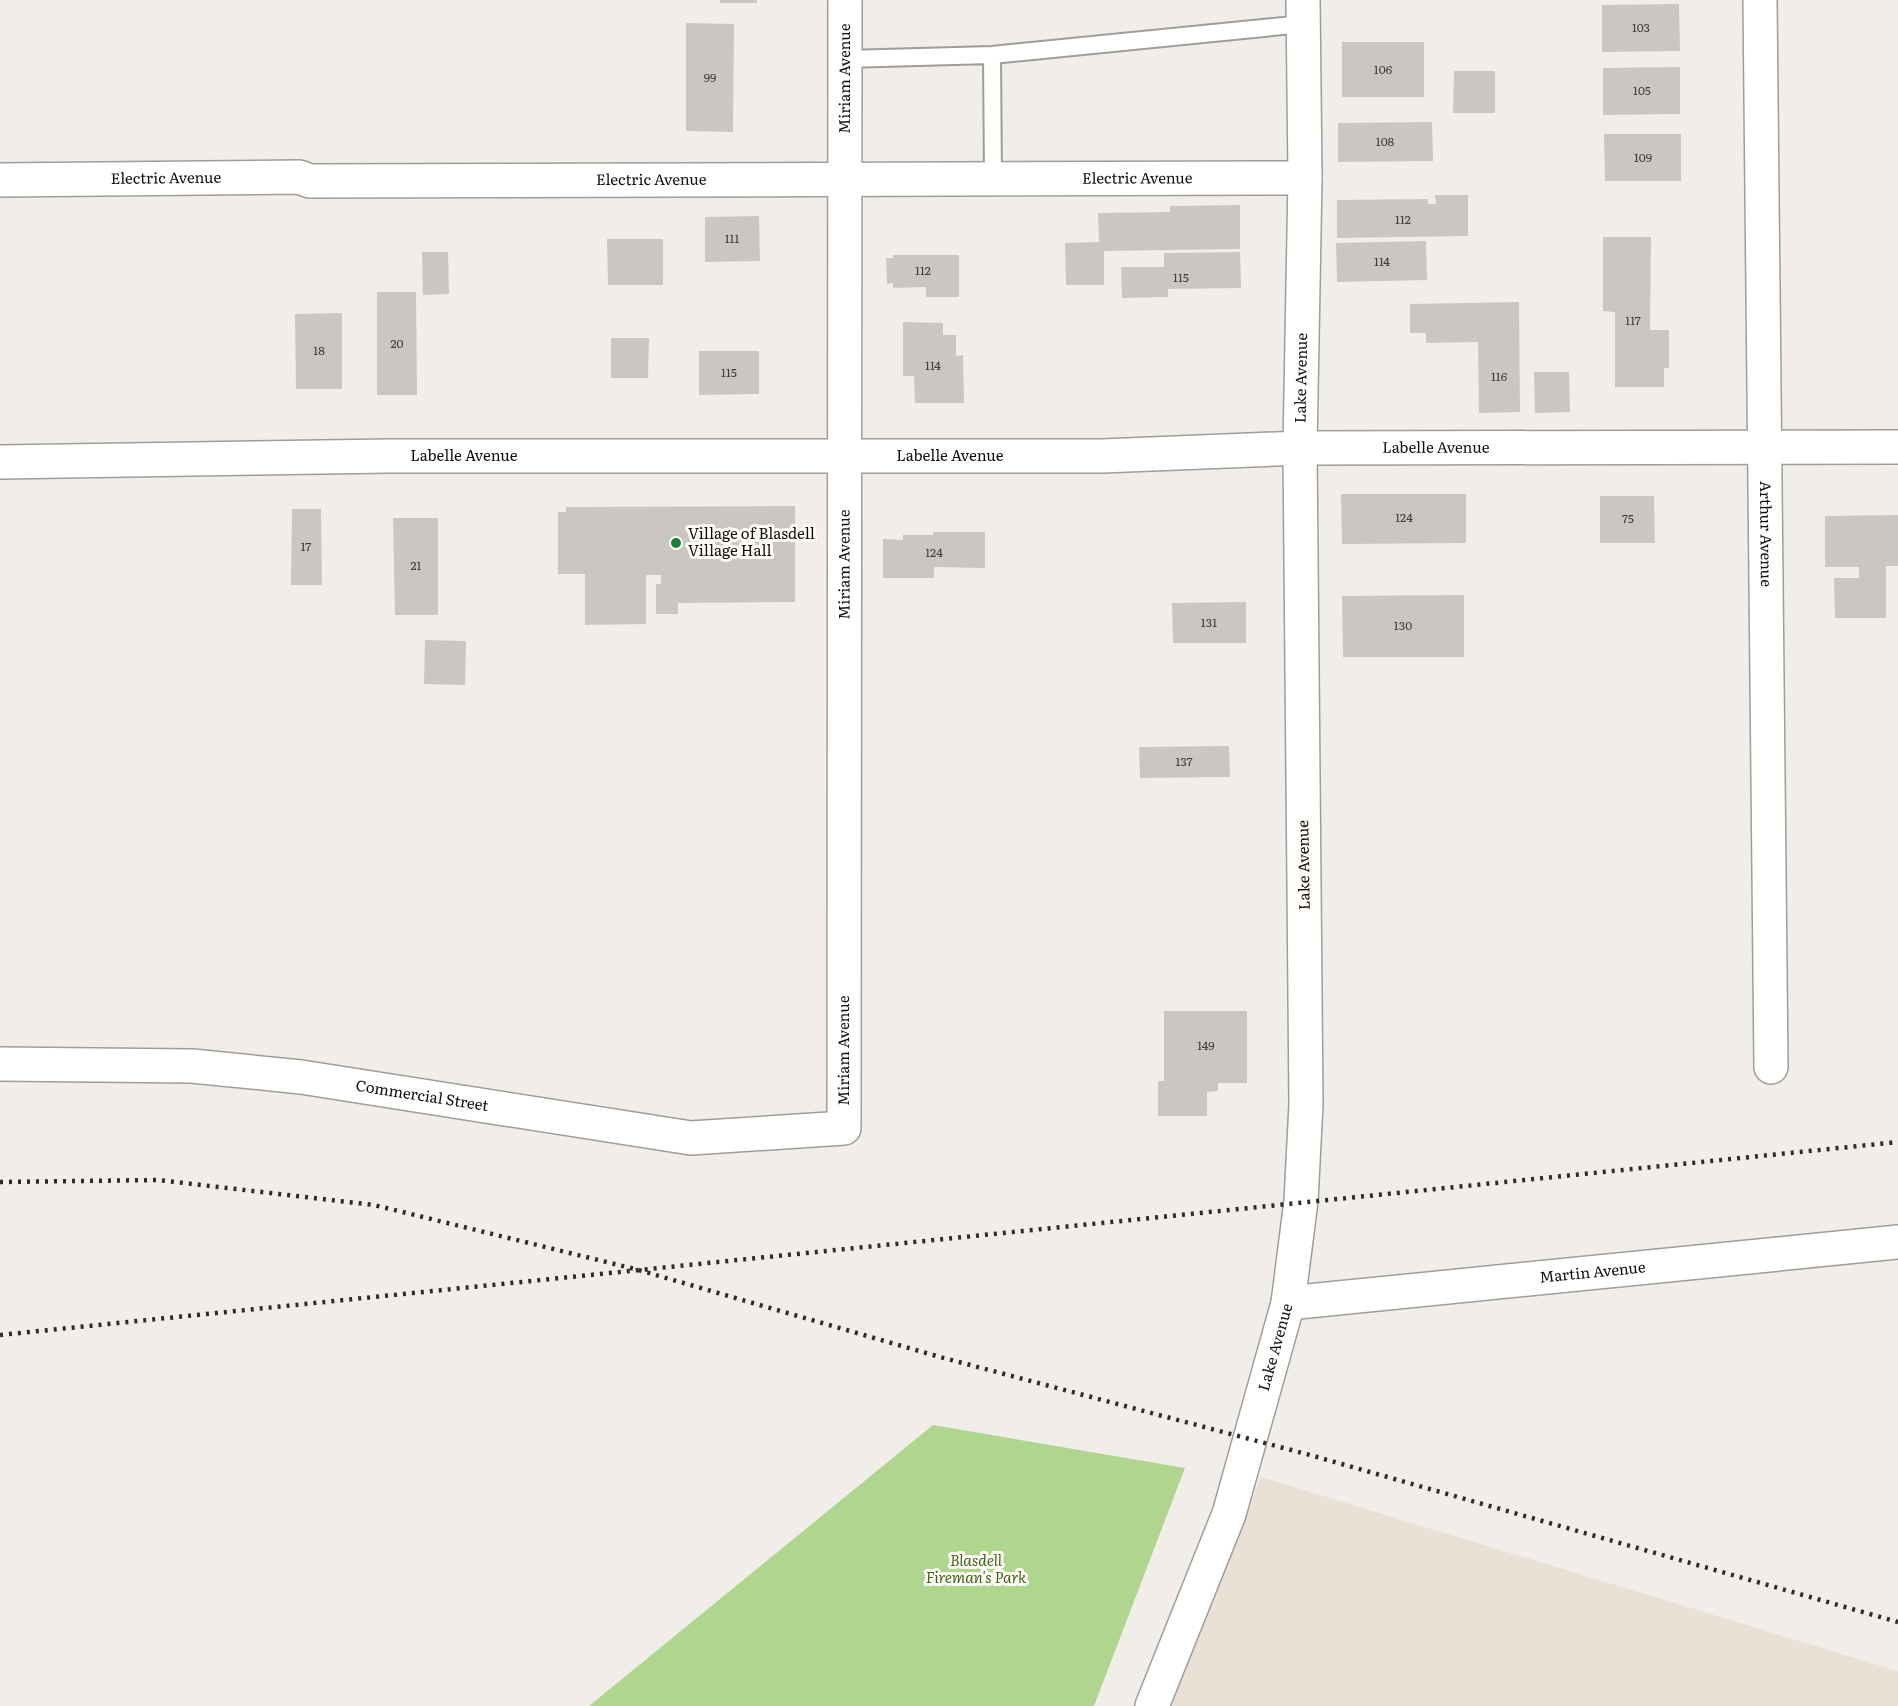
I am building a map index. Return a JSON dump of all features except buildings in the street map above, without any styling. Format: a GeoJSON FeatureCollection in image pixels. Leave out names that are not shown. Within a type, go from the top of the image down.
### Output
{"type":"FeatureCollection","features":[{"type":"Feature","properties":{"kind":"street","name":"Miriam Avenue"},"geometry":{"type":"LineString","coordinates":[[844,1128],[845,0]]}},
{"type":"Feature","properties":{"kind":"street","name":"Arthur Avenue"},"geometry":{"type":"LineString","coordinates":[[1760,0],[1771,1067]]}},
{"type":"Feature","properties":{"kind":"street","name":"Lake Avenue"},"geometry":{"type":"LineString","coordinates":[[1152,1706],[1229,1514],[1288,1303],[1300,1201],[1306,1104],[1300,448],[1305,178],[1303,12]]}},
{"type":"Feature","properties":{"kind":"street","name":"Electric Avenue"},"geometry":{"type":"LineString","coordinates":[[0,180],[299,177],[310,181],[1305,178]]}},
{"type":"Feature","properties":{"kind":"street","name":"Labelle Avenue"},"geometry":{"type":"LineString","coordinates":[[0,462],[389,456],[1102,456],[1300,448],[1898,447]]}},
{"type":"Feature","properties":{"kind":"street","name":"Commercial Street"},"geometry":{"type":"LineString","coordinates":[[0,1064],[192,1066],[302,1077],[691,1138],[844,1128]]}},
{"type":"Feature","properties":{"kind":"street","name":"Martin Avenue"},"geometry":{"type":"LineString","coordinates":[[1288,1303],[1898,1242]]}},
{"type":"Feature","properties":{"kind":"lane"},"geometry":{"type":"LineString","coordinates":[[845,60],[992,55],[1303,12]]}},
{"type":"Feature","properties":{"kind":"lane"},"geometry":{"type":"LineString","coordinates":[[992,55],[993,179]]}},
{"type":"Feature","properties":{"kind":"shaded area"},"geometry":{"type":"Polygon","coordinates":[[[1261,1477],[1898,1671],[1898,1706],[1171,1706],[1261,1477]]]}},
{"type":"Feature","properties":{"kind":"green space","name":"Blasdell Fireman's Park"},"geometry":{"type":"Polygon","coordinates":[[[933,1425],[1185,1468],[1094,1706],[589,1706],[933,1425]]]}},
{"type":"Feature","properties":{"kind":"railway"},"geometry":{"type":"LineString","coordinates":[[0,1335],[1898,1142]]}},
{"type":"Feature","properties":{"kind":"railway"},"geometry":{"type":"LineString","coordinates":[[0,1182],[158,1180],[374,1205],[635,1269],[940,1357],[1310,1455],[1898,1622]]}},
{"type":"Feature","properties":{"kind":"place","name":"Village of Blasdell Village Hall"},"geometry":{"type":"Point","coordinates":[676,543]}}]}
